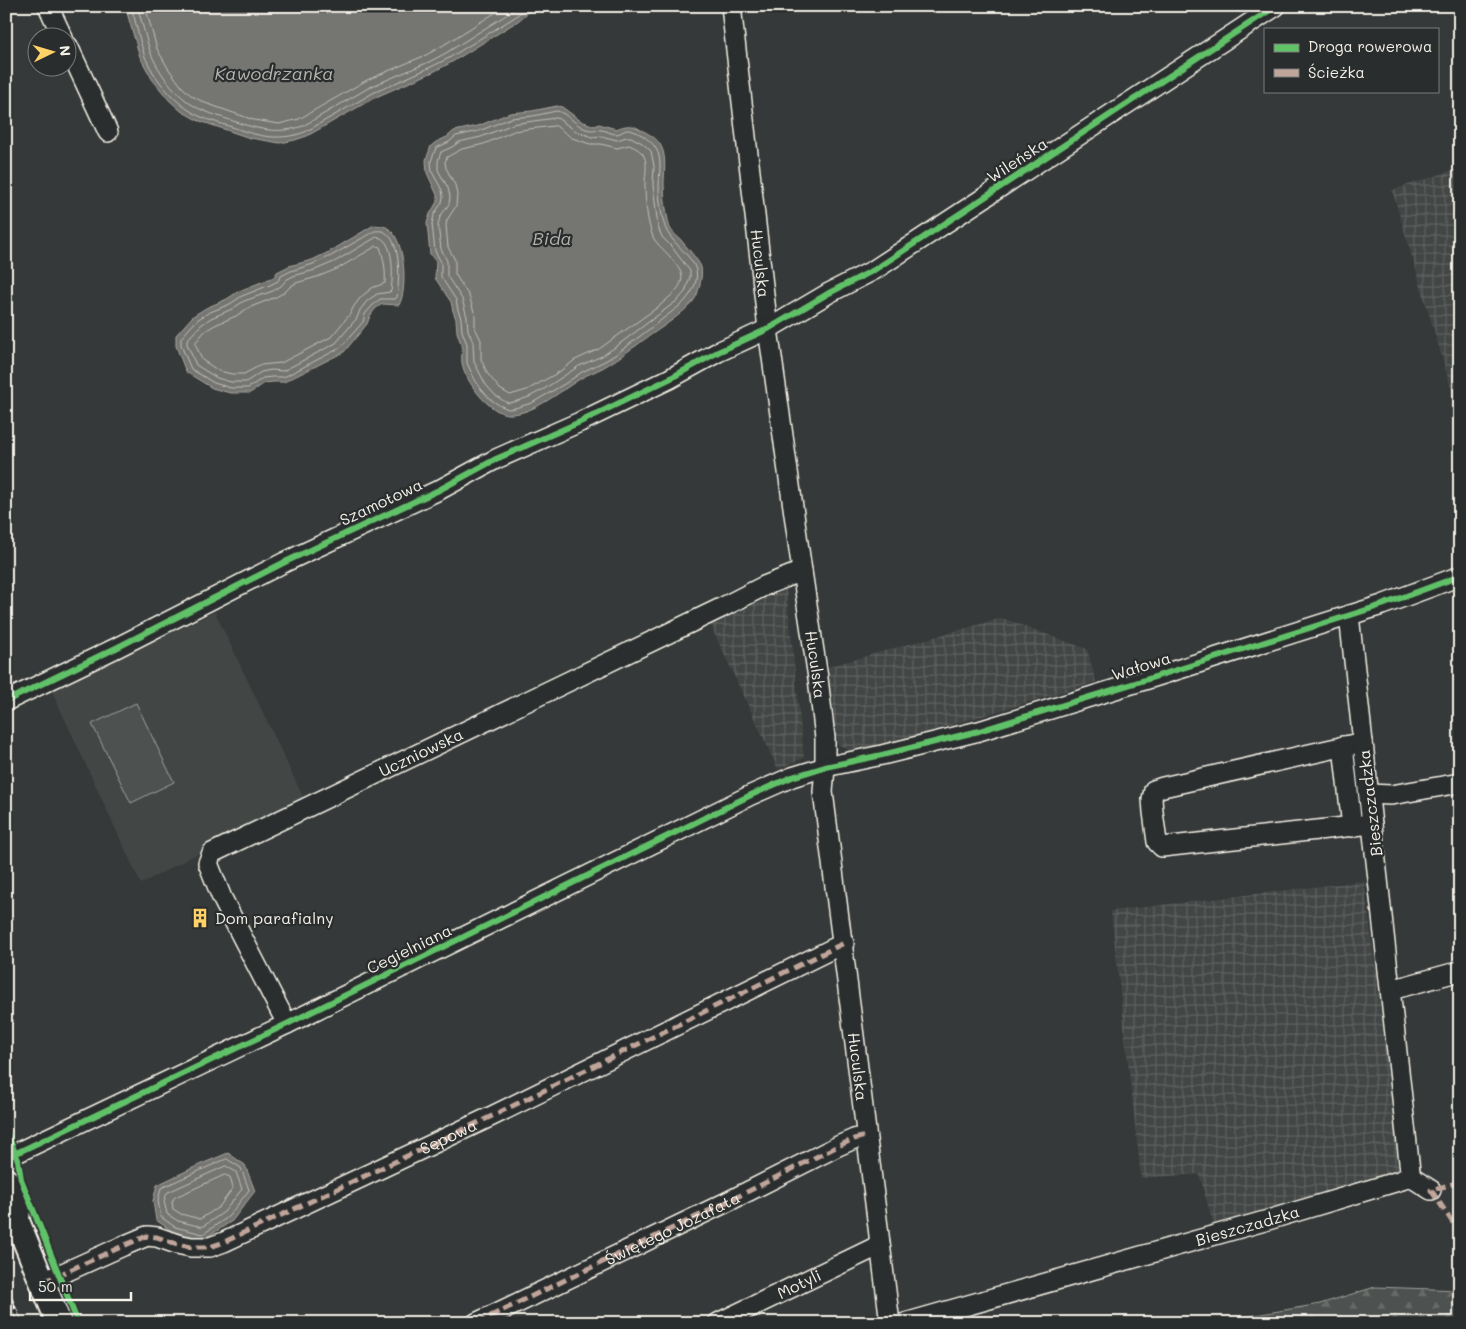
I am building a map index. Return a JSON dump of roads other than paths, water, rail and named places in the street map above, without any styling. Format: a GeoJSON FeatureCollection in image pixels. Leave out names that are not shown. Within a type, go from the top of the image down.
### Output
{"type":"FeatureCollection","features":[{"type":"Feature","properties":{"kind":"main road"},"geometry":{"type":"LineString","coordinates":[[6,1181],[18,1205],[12,1216],[43,1282],[59,1323]]}},
{"type":"Feature","properties":{"kind":"street"},"geometry":{"type":"LineString","coordinates":[[48,6],[58,28]]}},
{"type":"Feature","properties":{"kind":"street","name":"Huculska"},"geometry":{"type":"LineString","coordinates":[[731,6],[768,329],[818,678],[825,738],[823,792],[844,943],[890,1323]]}},
{"type":"Feature","properties":{"kind":"street","name":"Wileńska"},"geometry":{"type":"LineString","coordinates":[[768,329],[829,293],[874,270],[1276,6]]}},
{"type":"Feature","properties":{"kind":"street"},"geometry":{"type":"LineString","coordinates":[[78,68],[108,132]]}},
{"type":"Feature","properties":{"kind":"street","name":"Szamotowa"},"geometry":{"type":"LineString","coordinates":[[6,701],[116,648],[285,562],[438,490],[496,459],[589,418],[669,379],[748,337],[768,329]]}},
{"type":"Feature","properties":{"kind":"street","name":"Uczniowska"},"geometry":{"type":"LineString","coordinates":[[287,1024],[222,898],[208,863],[212,853],[764,586],[802,572]]}},
{"type":"Feature","properties":{"kind":"street","name":"Wałowa"},"geometry":{"type":"LineString","coordinates":[[825,767],[979,731],[1382,605],[1460,576]]}},
{"type":"Feature","properties":{"kind":"street","name":"Bieszczadzka"},"geometry":{"type":"LineString","coordinates":[[905,1323],[1268,1220],[1402,1180],[1409,1176],[1391,990],[1349,615]]}},
{"type":"Feature","properties":{"kind":"street"},"geometry":{"type":"LineString","coordinates":[[1363,742],[1163,787],[1154,790],[1152,799],[1153,812],[1157,842],[1162,847],[1372,824]]}},
{"type":"Feature","properties":{"kind":"street"},"geometry":{"type":"LineString","coordinates":[[1343,746],[1352,827]]}},
{"type":"Feature","properties":{"kind":"street","name":"Cegielniana"},"geometry":{"type":"LineString","coordinates":[[6,1158],[287,1024],[751,794],[792,777],[825,767]]}},
{"type":"Feature","properties":{"kind":"street"},"geometry":{"type":"LineString","coordinates":[[1369,794],[1392,795],[1460,783]]}},
{"type":"Feature","properties":{"kind":"street","name":"Sępowa"},"geometry":{"type":"LineString","coordinates":[[43,1282],[147,1236],[191,1247],[210,1247],[224,1242],[498,1113],[844,943]]}},
{"type":"Feature","properties":{"kind":"street"},"geometry":{"type":"LineString","coordinates":[[1391,990],[1460,971]]}},
{"type":"Feature","properties":{"kind":"street","name":"Świętego Jozafata"},"geometry":{"type":"LineString","coordinates":[[476,1323],[727,1202],[838,1146],[866,1136]]}},
{"type":"Feature","properties":{"kind":"street"},"geometry":{"type":"LineString","coordinates":[[1409,1176],[1431,1190]]}},
{"type":"Feature","properties":{"kind":"street","name":"Motyli"},"geometry":{"type":"LineString","coordinates":[[718,1323],[880,1245]]}},
{"type":"Feature","properties":{"kind":"water","name":"Kawodrzanka"},"geometry":{"type":"Polygon","coordinates":[[[125,6],[536,6],[518,21],[452,62],[376,97],[307,136],[280,143],[250,138],[197,120],[181,111],[169,100],[152,79],[140,57],[125,6]]]}},
{"type":"Feature","properties":{"kind":"water","name":"Bida"},"geometry":{"type":"Polygon","coordinates":[[[557,106],[562,107],[581,121],[595,126],[599,124],[616,129],[632,126],[658,141],[664,155],[664,194],[669,225],[672,232],[681,240],[700,264],[701,278],[696,297],[685,310],[637,345],[606,366],[585,376],[538,406],[518,413],[508,414],[493,408],[479,395],[464,370],[462,344],[457,332],[456,319],[451,302],[435,278],[436,262],[430,254],[427,223],[438,197],[427,173],[426,160],[431,146],[454,131],[478,126],[510,113],[557,106]]]}},
{"type":"Feature","properties":{"kind":"water"},"geometry":{"type":"Polygon","coordinates":[[[374,225],[387,228],[399,243],[404,277],[402,298],[399,305],[382,304],[375,309],[367,324],[344,352],[284,382],[265,383],[250,393],[230,393],[212,388],[186,372],[176,346],[176,335],[193,316],[239,291],[274,277],[277,272],[289,266],[312,260],[329,252],[374,225]]]}},
{"type":"Feature","properties":{"kind":"water"},"geometry":{"type":"Polygon","coordinates":[[[228,1153],[245,1165],[255,1191],[232,1221],[204,1239],[173,1232],[156,1220],[153,1201],[157,1185],[228,1153]]]}},
{"type":"Feature","properties":{"kind":"railway"},"geometry":{"type":"LineString","coordinates":[[6,1289],[20,1323]]}},
{"type":"Feature","properties":{"kind":"railway"},"geometry":{"type":"LineString","coordinates":[[6,1312],[11,1323]]}},
{"type":"Feature","properties":{"kind":"place","name":"Dom parafialny"},"geometry":{"type":"Point","coordinates":[200,918]}}]}
